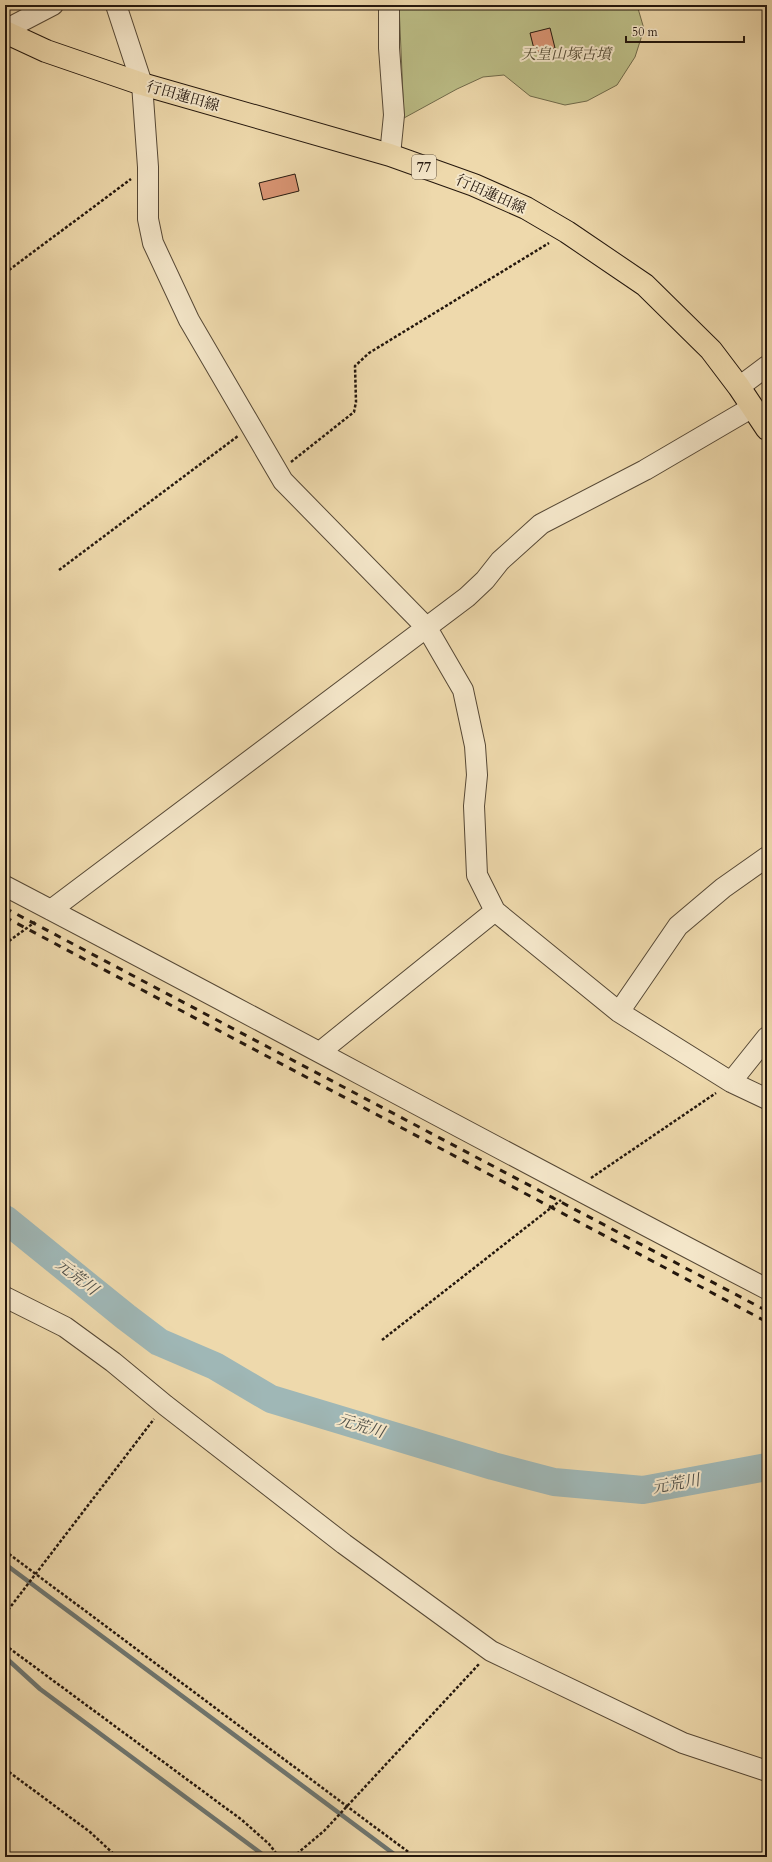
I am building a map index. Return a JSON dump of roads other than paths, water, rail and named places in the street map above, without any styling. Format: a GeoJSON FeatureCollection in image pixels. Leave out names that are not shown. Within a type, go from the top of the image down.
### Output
{"type":"FeatureCollection","features":[{"type":"Feature","properties":{"kind":"main road","name":"行田蓮田線"},"geometry":{"type":"LineString","coordinates":[[5,31],[46,51],[142,84],[390,154],[474,184],[526,208],[567,232],[644,285],[711,350],[739,387],[751,408],[767,429]]}},
{"type":"Feature","properties":{"kind":"street"},"geometry":{"type":"LineString","coordinates":[[5,31],[52,5]]}},
{"type":"Feature","properties":{"kind":"street"},"geometry":{"type":"LineString","coordinates":[[116,5],[142,84],[148,167],[148,220],[153,243],[188,320],[283,481],[427,628],[463,690],[475,746],[477,775],[474,806],[477,875],[495,911],[619,1012],[731,1082],[767,1099]]}},
{"type":"Feature","properties":{"kind":"street"},"geometry":{"type":"LineString","coordinates":[[389,5],[389,48],[394,115],[390,154]]}},
{"type":"Feature","properties":{"kind":"street"},"geometry":{"type":"LineString","coordinates":[[739,387],[767,366]]}},
{"type":"Feature","properties":{"kind":"street"},"geometry":{"type":"LineString","coordinates":[[51,910],[427,628],[486,580],[500,561],[541,524],[645,470],[751,408]]}},
{"type":"Feature","properties":{"kind":"street"},"geometry":{"type":"LineString","coordinates":[[619,1012],[678,926],[723,888],[767,858]]}},
{"type":"Feature","properties":{"kind":"street"},"geometry":{"type":"LineString","coordinates":[[5,886],[320,1052],[575,1190],[767,1289]]}},
{"type":"Feature","properties":{"kind":"street"},"geometry":{"type":"LineString","coordinates":[[320,1052],[495,911]]}},
{"type":"Feature","properties":{"kind":"street"},"geometry":{"type":"LineString","coordinates":[[731,1082],[767,1037]]}},
{"type":"Feature","properties":{"kind":"street"},"geometry":{"type":"LineString","coordinates":[[5,1296],[65,1327],[112,1362],[344,1544],[491,1652],[683,1743],[767,1771]]}},
{"type":"Feature","properties":{"kind":"waterway","name":"元荒川"},"geometry":{"type":"LineString","coordinates":[[5,1219],[159,1342],[215,1366],[271,1399],[493,1466],[554,1482],[643,1490],[767,1467]]}},
{"type":"Feature","properties":{"kind":"waterway"},"geometry":{"type":"LineString","coordinates":[[5,1564],[398,1857]]}},
{"type":"Feature","properties":{"kind":"waterway"},"geometry":{"type":"LineString","coordinates":[[5,1657],[40,1689],[266,1857]]}},
{"type":"Feature","properties":{"kind":"railway"},"geometry":{"type":"LineString","coordinates":[[5,908],[767,1311]]}},
{"type":"Feature","properties":{"kind":"railway"},"geometry":{"type":"LineString","coordinates":[[5,917],[767,1322]]}},
{"type":"Feature","properties":{"kind":"park label","name":"天皇山塚古墳"},"geometry":{"type":"Point","coordinates":[566,54]}}]}
